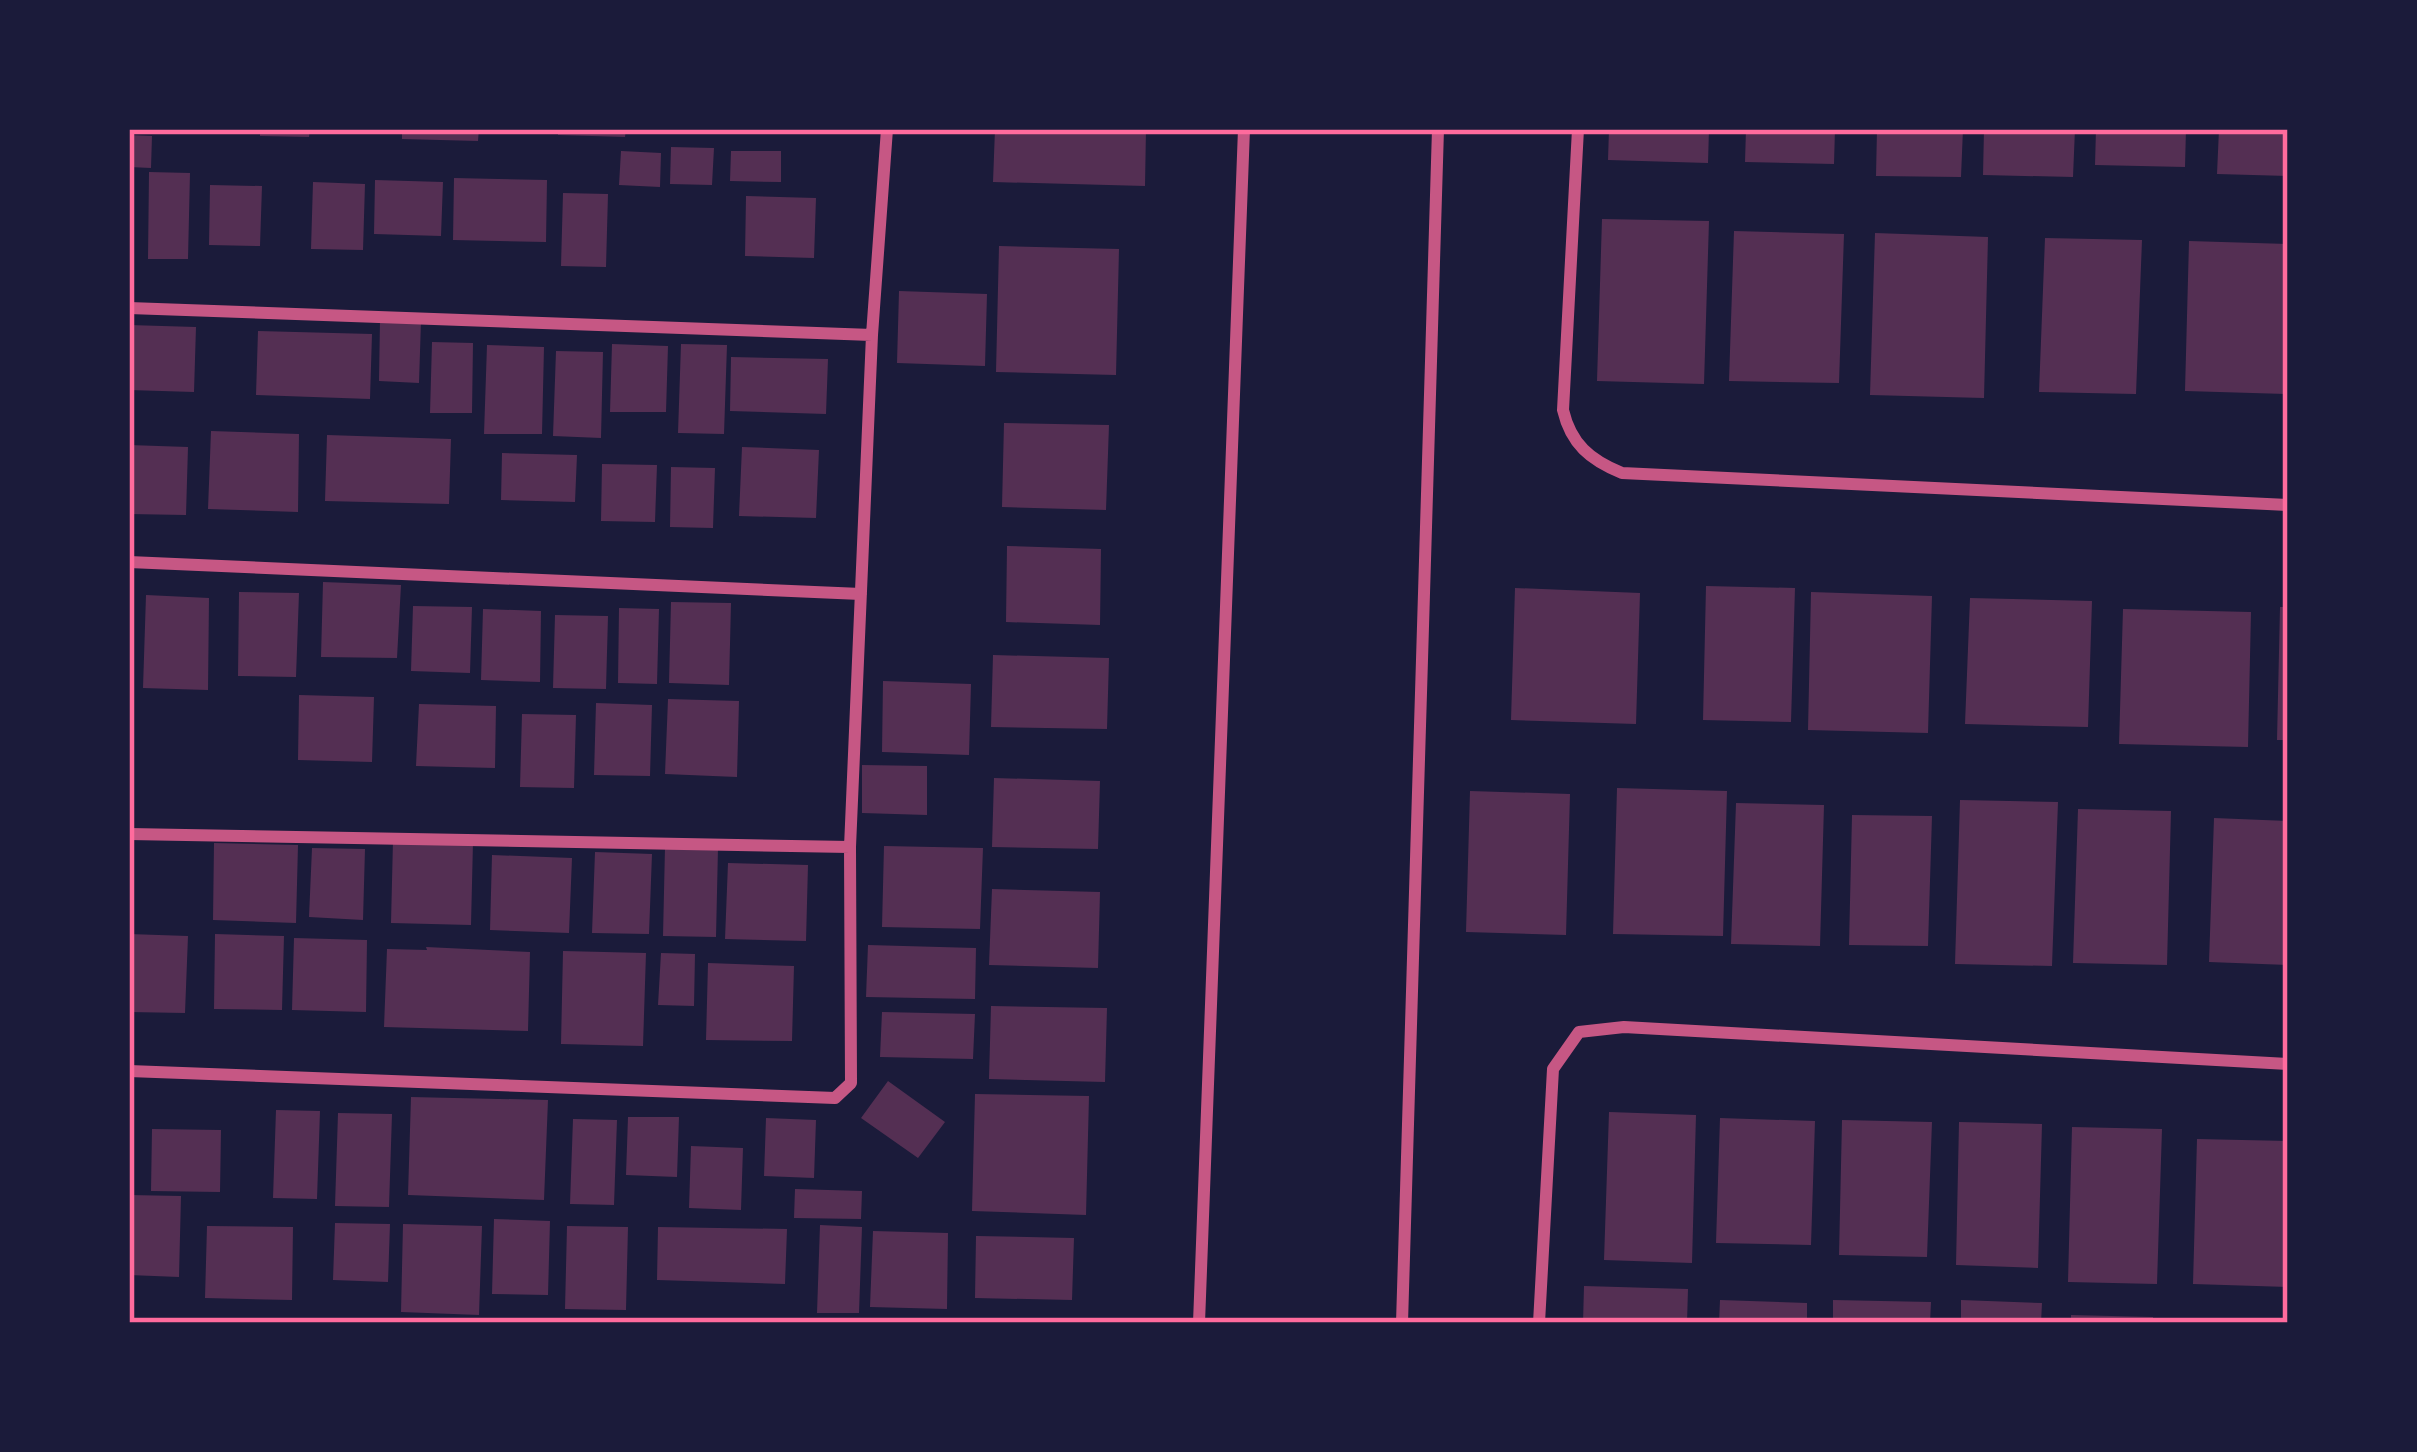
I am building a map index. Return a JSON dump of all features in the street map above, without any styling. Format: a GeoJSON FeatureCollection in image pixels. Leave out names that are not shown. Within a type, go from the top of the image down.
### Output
{"type":"FeatureCollection","features":[{"type":"Feature","properties":{"kind":"street"},"geometry":{"type":"LineString","coordinates":[[129,1071],[835,1098],[850,1083],[850,847],[872,335],[886,129]]}},
{"type":"Feature","properties":{"kind":"street"},"geometry":{"type":"LineString","coordinates":[[1199,1323],[1244,129]]}},
{"type":"Feature","properties":{"kind":"street"},"geometry":{"type":"LineString","coordinates":[[1402,1323],[1438,129]]}},
{"type":"Feature","properties":{"kind":"street"},"geometry":{"type":"LineString","coordinates":[[1578,129],[1563,410],[1568,431],[1599,464],[1622,473],[2288,506]]}},
{"type":"Feature","properties":{"kind":"street"},"geometry":{"type":"LineString","coordinates":[[129,308],[872,335]]}},
{"type":"Feature","properties":{"kind":"street"},"geometry":{"type":"LineString","coordinates":[[129,562],[861,594]]}},
{"type":"Feature","properties":{"kind":"street"},"geometry":{"type":"LineString","coordinates":[[129,834],[850,847]]}},
{"type":"Feature","properties":{"kind":"street"},"geometry":{"type":"LineString","coordinates":[[1539,1323],[1553,1069],[1579,1032],[1624,1028],[2288,1064]]}},
{"type":"Feature","properties":{"kind":"building"},"geometry":{"type":"Polygon","coordinates":[[[260,129],[310,129],[309,137],[260,136],[260,129]]]}},
{"type":"Feature","properties":{"kind":"building"},"geometry":{"type":"Polygon","coordinates":[[[402,129],[479,129],[478,141],[402,139],[402,129]]]}},
{"type":"Feature","properties":{"kind":"building"},"geometry":{"type":"Polygon","coordinates":[[[558,129],[626,129],[625,137],[558,135],[558,129]]]}},
{"type":"Feature","properties":{"kind":"building"},"geometry":{"type":"Polygon","coordinates":[[[995,129],[1146,129],[1145,186],[993,182],[995,129]]]}},
{"type":"Feature","properties":{"kind":"building"},"geometry":{"type":"Polygon","coordinates":[[[1609,129],[1709,129],[1708,163],[1608,160],[1609,129]]]}},
{"type":"Feature","properties":{"kind":"building"},"geometry":{"type":"Polygon","coordinates":[[[1746,129],[1835,129],[1834,164],[1745,162],[1746,129]]]}},
{"type":"Feature","properties":{"kind":"building"},"geometry":{"type":"Polygon","coordinates":[[[1877,129],[1963,129],[1961,177],[1876,176],[1877,129]]]}},
{"type":"Feature","properties":{"kind":"building"},"geometry":{"type":"Polygon","coordinates":[[[1984,129],[2075,129],[2073,177],[1983,175],[1984,129]]]}},
{"type":"Feature","properties":{"kind":"building"},"geometry":{"type":"Polygon","coordinates":[[[2096,129],[2186,129],[2185,167],[2095,165],[2096,129]]]}},
{"type":"Feature","properties":{"kind":"building"},"geometry":{"type":"Polygon","coordinates":[[[2219,129],[2288,129],[2288,176],[2217,174],[2219,129]]]}},
{"type":"Feature","properties":{"kind":"building"},"geometry":{"type":"Polygon","coordinates":[[[129,135],[152,136],[151,168],[129,167],[129,135]]]}},
{"type":"Feature","properties":{"kind":"building"},"geometry":{"type":"Polygon","coordinates":[[[671,147],[714,148],[712,185],[670,184],[671,147]]]}},
{"type":"Feature","properties":{"kind":"building"},"geometry":{"type":"Polygon","coordinates":[[[621,151],[661,153],[660,187],[619,185],[621,151]]]}},
{"type":"Feature","properties":{"kind":"building"},"geometry":{"type":"Polygon","coordinates":[[[731,151],[781,151],[781,182],[730,181],[731,151]]]}},
{"type":"Feature","properties":{"kind":"building"},"geometry":{"type":"Polygon","coordinates":[[[149,172],[190,173],[188,259],[148,259],[149,172]]]}},
{"type":"Feature","properties":{"kind":"building"},"geometry":{"type":"Polygon","coordinates":[[[454,178],[547,180],[546,242],[453,240],[454,178]]]}},
{"type":"Feature","properties":{"kind":"building"},"geometry":{"type":"Polygon","coordinates":[[[375,180],[443,182],[441,236],[374,234],[375,180]]]}},
{"type":"Feature","properties":{"kind":"building"},"geometry":{"type":"Polygon","coordinates":[[[313,182],[365,184],[363,250],[311,249],[313,182]]]}},
{"type":"Feature","properties":{"kind":"building"},"geometry":{"type":"Polygon","coordinates":[[[210,185],[262,186],[260,246],[209,245],[210,185]]]}},
{"type":"Feature","properties":{"kind":"building"},"geometry":{"type":"Polygon","coordinates":[[[563,193],[608,194],[606,267],[561,266],[563,193]]]}},
{"type":"Feature","properties":{"kind":"building"},"geometry":{"type":"Polygon","coordinates":[[[746,196],[816,198],[814,258],[745,256],[746,196]]]}},
{"type":"Feature","properties":{"kind":"building"},"geometry":{"type":"Polygon","coordinates":[[[1602,219],[1709,221],[1704,384],[1597,381],[1602,219]]]}},
{"type":"Feature","properties":{"kind":"building"},"geometry":{"type":"Polygon","coordinates":[[[1734,231],[1844,234],[1839,383],[1729,381],[1734,231]]]}},
{"type":"Feature","properties":{"kind":"building"},"geometry":{"type":"Polygon","coordinates":[[[1875,233],[1988,237],[1984,398],[1870,395],[1875,233]]]}},
{"type":"Feature","properties":{"kind":"building"},"geometry":{"type":"Polygon","coordinates":[[[2045,238],[2142,240],[2136,394],[2039,392],[2045,238]]]}},
{"type":"Feature","properties":{"kind":"building"},"geometry":{"type":"Polygon","coordinates":[[[2189,241],[2288,244],[2286,394],[2185,391],[2189,241]]]}},
{"type":"Feature","properties":{"kind":"building"},"geometry":{"type":"Polygon","coordinates":[[[999,246],[1119,249],[1116,375],[996,372],[999,246]]]}},
{"type":"Feature","properties":{"kind":"building"},"geometry":{"type":"Polygon","coordinates":[[[899,291],[987,294],[985,366],[897,363],[899,291]]]}},
{"type":"Feature","properties":{"kind":"building"},"geometry":{"type":"Polygon","coordinates":[[[380,320],[421,321],[419,383],[379,381],[380,320]]]}},
{"type":"Feature","properties":{"kind":"building"},"geometry":{"type":"Polygon","coordinates":[[[129,325],[196,327],[194,392],[129,390],[129,325]]]}},
{"type":"Feature","properties":{"kind":"building"},"geometry":{"type":"Polygon","coordinates":[[[258,331],[372,334],[370,399],[256,395],[258,331]]]}},
{"type":"Feature","properties":{"kind":"building"},"geometry":{"type":"Polygon","coordinates":[[[432,342],[473,343],[472,413],[430,413],[432,342]]]}},
{"type":"Feature","properties":{"kind":"building"},"geometry":{"type":"Polygon","coordinates":[[[612,344],[668,346],[666,412],[610,412],[612,344]]]}},
{"type":"Feature","properties":{"kind":"building"},"geometry":{"type":"Polygon","coordinates":[[[681,344],[727,345],[724,434],[678,433],[681,344]]]}},
{"type":"Feature","properties":{"kind":"building"},"geometry":{"type":"Polygon","coordinates":[[[487,345],[544,347],[542,434],[484,434],[487,345]]]}},
{"type":"Feature","properties":{"kind":"building"},"geometry":{"type":"Polygon","coordinates":[[[556,351],[603,352],[601,438],[553,436],[556,351]]]}},
{"type":"Feature","properties":{"kind":"building"},"geometry":{"type":"Polygon","coordinates":[[[731,357],[828,359],[826,414],[730,411],[731,357]]]}},
{"type":"Feature","properties":{"kind":"building"},"geometry":{"type":"Polygon","coordinates":[[[1004,423],[1109,425],[1106,510],[1002,507],[1004,423]]]}},
{"type":"Feature","properties":{"kind":"building"},"geometry":{"type":"Polygon","coordinates":[[[211,431],[299,434],[298,512],[208,509],[211,431]]]}},
{"type":"Feature","properties":{"kind":"building"},"geometry":{"type":"Polygon","coordinates":[[[327,435],[451,439],[449,504],[325,501],[327,435]]]}},
{"type":"Feature","properties":{"kind":"building"},"geometry":{"type":"Polygon","coordinates":[[[129,445],[188,447],[186,515],[129,514],[129,445]]]}},
{"type":"Feature","properties":{"kind":"building"},"geometry":{"type":"Polygon","coordinates":[[[742,447],[819,450],[816,518],[739,516],[742,447]]]}},
{"type":"Feature","properties":{"kind":"building"},"geometry":{"type":"Polygon","coordinates":[[[502,453],[577,455],[575,502],[501,500],[502,453]]]}},
{"type":"Feature","properties":{"kind":"building"},"geometry":{"type":"Polygon","coordinates":[[[602,464],[657,465],[655,522],[601,521],[602,464]]]}},
{"type":"Feature","properties":{"kind":"building"},"geometry":{"type":"Polygon","coordinates":[[[671,467],[715,468],[713,528],[670,527],[671,467]]]}},
{"type":"Feature","properties":{"kind":"building"},"geometry":{"type":"Polygon","coordinates":[[[1007,546],[1101,549],[1100,625],[1006,622],[1007,546]]]}},
{"type":"Feature","properties":{"kind":"building"},"geometry":{"type":"Polygon","coordinates":[[[323,582],[401,585],[397,658],[321,657],[323,582]]]}},
{"type":"Feature","properties":{"kind":"building"},"geometry":{"type":"Polygon","coordinates":[[[1706,586],[1795,588],[1791,722],[1703,720],[1706,586]]]}},
{"type":"Feature","properties":{"kind":"building"},"geometry":{"type":"Polygon","coordinates":[[[1515,588],[1640,593],[1636,724],[1511,720],[1515,588]]]}},
{"type":"Feature","properties":{"kind":"building"},"geometry":{"type":"Polygon","coordinates":[[[239,592],[299,593],[296,677],[238,676],[239,592]]]}},
{"type":"Feature","properties":{"kind":"building"},"geometry":{"type":"Polygon","coordinates":[[[1811,592],[1932,596],[1928,733],[1808,730],[1811,592]]]}},
{"type":"Feature","properties":{"kind":"building"},"geometry":{"type":"Polygon","coordinates":[[[146,595],[209,598],[208,690],[143,688],[146,595]]]}},
{"type":"Feature","properties":{"kind":"building"},"geometry":{"type":"Polygon","coordinates":[[[1970,598],[2092,601],[2088,727],[1965,724],[1970,598]]]}},
{"type":"Feature","properties":{"kind":"building"},"geometry":{"type":"Polygon","coordinates":[[[671,602],[731,603],[729,685],[669,683],[671,602]]]}},
{"type":"Feature","properties":{"kind":"building"},"geometry":{"type":"Polygon","coordinates":[[[413,606],[472,607],[470,673],[411,671],[413,606]]]}},
{"type":"Feature","properties":{"kind":"building"},"geometry":{"type":"Polygon","coordinates":[[[2280,607],[2288,607],[2288,740],[2277,740],[2280,607]]]}},
{"type":"Feature","properties":{"kind":"building"},"geometry":{"type":"Polygon","coordinates":[[[619,608],[659,609],[657,684],[618,683],[619,608]]]}},
{"type":"Feature","properties":{"kind":"building"},"geometry":{"type":"Polygon","coordinates":[[[483,609],[541,611],[540,682],[481,680],[483,609]]]}},
{"type":"Feature","properties":{"kind":"building"},"geometry":{"type":"Polygon","coordinates":[[[2123,609],[2251,612],[2248,747],[2119,744],[2123,609]]]}},
{"type":"Feature","properties":{"kind":"building"},"geometry":{"type":"Polygon","coordinates":[[[555,615],[608,616],[606,689],[553,688],[555,615]]]}},
{"type":"Feature","properties":{"kind":"building"},"geometry":{"type":"Polygon","coordinates":[[[993,655],[1109,658],[1107,729],[991,727],[993,655]]]}},
{"type":"Feature","properties":{"kind":"building"},"geometry":{"type":"Polygon","coordinates":[[[883,681],[971,684],[969,755],[882,752],[883,681]]]}},
{"type":"Feature","properties":{"kind":"building"},"geometry":{"type":"Polygon","coordinates":[[[299,695],[374,697],[372,762],[298,760],[299,695]]]}},
{"type":"Feature","properties":{"kind":"building"},"geometry":{"type":"Polygon","coordinates":[[[668,699],[739,701],[737,777],[665,774],[668,699]]]}},
{"type":"Feature","properties":{"kind":"building"},"geometry":{"type":"Polygon","coordinates":[[[596,703],[652,705],[650,776],[594,775],[596,703]]]}},
{"type":"Feature","properties":{"kind":"building"},"geometry":{"type":"Polygon","coordinates":[[[419,704],[496,706],[495,768],[416,766],[419,704]]]}},
{"type":"Feature","properties":{"kind":"building"},"geometry":{"type":"Polygon","coordinates":[[[522,714],[576,715],[574,788],[520,787],[522,714]]]}},
{"type":"Feature","properties":{"kind":"building"},"geometry":{"type":"Polygon","coordinates":[[[862,765],[927,766],[927,815],[862,813],[862,765]]]}},
{"type":"Feature","properties":{"kind":"building"},"geometry":{"type":"Polygon","coordinates":[[[994,778],[1100,781],[1098,849],[992,847],[994,778]]]}},
{"type":"Feature","properties":{"kind":"building"},"geometry":{"type":"Polygon","coordinates":[[[1617,788],[1727,791],[1723,936],[1613,934],[1617,788]]]}},
{"type":"Feature","properties":{"kind":"building"},"geometry":{"type":"Polygon","coordinates":[[[1470,791],[1570,794],[1566,935],[1466,932],[1470,791]]]}},
{"type":"Feature","properties":{"kind":"building"},"geometry":{"type":"Polygon","coordinates":[[[1960,800],[2058,802],[2052,966],[1955,964],[1960,800]]]}},
{"type":"Feature","properties":{"kind":"building"},"geometry":{"type":"Polygon","coordinates":[[[1736,803],[1824,805],[1820,946],[1731,944],[1736,803]]]}},
{"type":"Feature","properties":{"kind":"building"},"geometry":{"type":"Polygon","coordinates":[[[2078,809],[2171,811],[2167,965],[2073,963],[2078,809]]]}},
{"type":"Feature","properties":{"kind":"building"},"geometry":{"type":"Polygon","coordinates":[[[1852,815],[1932,816],[1928,946],[1849,945],[1852,815]]]}},
{"type":"Feature","properties":{"kind":"building"},"geometry":{"type":"Polygon","coordinates":[[[2214,818],[2288,821],[2288,965],[2209,962],[2214,818]]]}},
{"type":"Feature","properties":{"kind":"building"},"geometry":{"type":"Polygon","coordinates":[[[393,840],[473,842],[471,925],[391,923],[393,840]]]}},
{"type":"Feature","properties":{"kind":"building"},"geometry":{"type":"Polygon","coordinates":[[[214,843],[298,845],[296,923],[213,920],[214,843]]]}},
{"type":"Feature","properties":{"kind":"building"},"geometry":{"type":"Polygon","coordinates":[[[884,846],[983,848],[980,929],[882,927],[884,846]]]}},
{"type":"Feature","properties":{"kind":"building"},"geometry":{"type":"Polygon","coordinates":[[[665,847],[718,848],[716,937],[663,936],[665,847]]]}},
{"type":"Feature","properties":{"kind":"building"},"geometry":{"type":"Polygon","coordinates":[[[312,848],[365,849],[363,920],[309,917],[312,848]]]}},
{"type":"Feature","properties":{"kind":"building"},"geometry":{"type":"Polygon","coordinates":[[[595,852],[652,854],[649,934],[592,933],[595,852]]]}},
{"type":"Feature","properties":{"kind":"building"},"geometry":{"type":"Polygon","coordinates":[[[492,855],[572,858],[569,933],[490,930],[492,855]]]}},
{"type":"Feature","properties":{"kind":"building"},"geometry":{"type":"Polygon","coordinates":[[[728,863],[808,865],[806,941],[725,939],[728,863]]]}},
{"type":"Feature","properties":{"kind":"building"},"geometry":{"type":"Polygon","coordinates":[[[992,889],[1100,892],[1098,968],[989,965],[992,889]]]}},
{"type":"Feature","properties":{"kind":"building"},"geometry":{"type":"Polygon","coordinates":[[[129,934],[188,936],[185,1013],[129,1012],[129,934]]]}},
{"type":"Feature","properties":{"kind":"building"},"geometry":{"type":"Polygon","coordinates":[[[215,934],[284,936],[282,1010],[214,1009],[215,934]]]}},
{"type":"Feature","properties":{"kind":"building"},"geometry":{"type":"Polygon","coordinates":[[[294,938],[367,940],[366,1012],[292,1010],[294,938]]]}},
{"type":"Feature","properties":{"kind":"building"},"geometry":{"type":"Polygon","coordinates":[[[868,945],[976,948],[975,999],[866,997],[868,945]]]}},
{"type":"Feature","properties":{"kind":"building"},"geometry":{"type":"Polygon","coordinates":[[[387,949],[530,952],[528,1031],[384,1027],[387,949]]]}},
{"type":"Feature","properties":{"kind":"building"},"geometry":{"type":"Polygon","coordinates":[[[563,951],[646,953],[643,1046],[561,1044],[563,951]]]}},
{"type":"Feature","properties":{"kind":"building"},"geometry":{"type":"Polygon","coordinates":[[[661,953],[695,954],[694,1006],[658,1005],[661,953]]]}},
{"type":"Feature","properties":{"kind":"building"},"geometry":{"type":"Polygon","coordinates":[[[708,963],[794,966],[792,1041],[706,1040],[708,963]]]}},
{"type":"Feature","properties":{"kind":"building"},"geometry":{"type":"Polygon","coordinates":[[[991,1006],[1107,1008],[1105,1082],[989,1079],[991,1006]]]}},
{"type":"Feature","properties":{"kind":"building"},"geometry":{"type":"Polygon","coordinates":[[[882,1012],[975,1014],[973,1059],[880,1057],[882,1012]]]}},
{"type":"Feature","properties":{"kind":"building"},"geometry":{"type":"Polygon","coordinates":[[[888,1081],[945,1122],[918,1158],[861,1118],[888,1081]]]}},
{"type":"Feature","properties":{"kind":"building"},"geometry":{"type":"Polygon","coordinates":[[[975,1094],[1089,1096],[1086,1215],[972,1211],[975,1094]]]}},
{"type":"Feature","properties":{"kind":"building"},"geometry":{"type":"Polygon","coordinates":[[[411,1097],[548,1100],[544,1200],[408,1195],[411,1097]]]}},
{"type":"Feature","properties":{"kind":"building"},"geometry":{"type":"Polygon","coordinates":[[[276,1110],[320,1111],[317,1199],[273,1198],[276,1110]]]}},
{"type":"Feature","properties":{"kind":"building"},"geometry":{"type":"Polygon","coordinates":[[[1609,1112],[1696,1115],[1692,1263],[1604,1260],[1609,1112]]]}},
{"type":"Feature","properties":{"kind":"building"},"geometry":{"type":"Polygon","coordinates":[[[338,1113],[392,1114],[389,1207],[335,1206],[338,1113]]]}},
{"type":"Feature","properties":{"kind":"building"},"geometry":{"type":"Polygon","coordinates":[[[628,1117],[679,1117],[677,1177],[626,1175],[628,1117]]]}},
{"type":"Feature","properties":{"kind":"building"},"geometry":{"type":"Polygon","coordinates":[[[766,1118],[816,1120],[814,1178],[764,1176],[766,1118]]]}},
{"type":"Feature","properties":{"kind":"building"},"geometry":{"type":"Polygon","coordinates":[[[1720,1118],[1815,1121],[1811,1245],[1716,1243],[1720,1118]]]}},
{"type":"Feature","properties":{"kind":"building"},"geometry":{"type":"Polygon","coordinates":[[[573,1119],[617,1120],[614,1205],[570,1204],[573,1119]]]}},
{"type":"Feature","properties":{"kind":"building"},"geometry":{"type":"Polygon","coordinates":[[[1842,1120],[1932,1122],[1927,1257],[1839,1255],[1842,1120]]]}},
{"type":"Feature","properties":{"kind":"building"},"geometry":{"type":"Polygon","coordinates":[[[1959,1122],[2042,1124],[2038,1268],[1956,1265],[1959,1122]]]}},
{"type":"Feature","properties":{"kind":"building"},"geometry":{"type":"Polygon","coordinates":[[[2072,1127],[2162,1129],[2157,1284],[2068,1282],[2072,1127]]]}},
{"type":"Feature","properties":{"kind":"building"},"geometry":{"type":"Polygon","coordinates":[[[152,1129],[221,1130],[220,1192],[151,1191],[152,1129]]]}},
{"type":"Feature","properties":{"kind":"building"},"geometry":{"type":"Polygon","coordinates":[[[2197,1139],[2288,1141],[2288,1287],[2193,1284],[2197,1139]]]}},
{"type":"Feature","properties":{"kind":"building"},"geometry":{"type":"Polygon","coordinates":[[[691,1146],[743,1148],[741,1210],[689,1208],[691,1146]]]}},
{"type":"Feature","properties":{"kind":"building"},"geometry":{"type":"Polygon","coordinates":[[[795,1189],[862,1191],[861,1219],[794,1218],[795,1189]]]}},
{"type":"Feature","properties":{"kind":"building"},"geometry":{"type":"Polygon","coordinates":[[[129,1195],[181,1196],[179,1277],[129,1275],[129,1195]]]}},
{"type":"Feature","properties":{"kind":"building"},"geometry":{"type":"Polygon","coordinates":[[[494,1219],[550,1221],[548,1295],[492,1294],[494,1219]]]}},
{"type":"Feature","properties":{"kind":"building"},"geometry":{"type":"Polygon","coordinates":[[[335,1223],[390,1224],[388,1282],[333,1280],[335,1223]]]}},
{"type":"Feature","properties":{"kind":"building"},"geometry":{"type":"Polygon","coordinates":[[[403,1224],[482,1226],[479,1315],[401,1312],[403,1224]]]}},
{"type":"Feature","properties":{"kind":"building"},"geometry":{"type":"Polygon","coordinates":[[[820,1225],[862,1227],[859,1313],[817,1313],[820,1225]]]}},
{"type":"Feature","properties":{"kind":"building"},"geometry":{"type":"Polygon","coordinates":[[[207,1226],[293,1227],[292,1300],[205,1298],[207,1226]]]}},
{"type":"Feature","properties":{"kind":"building"},"geometry":{"type":"Polygon","coordinates":[[[567,1226],[628,1227],[626,1310],[565,1309],[567,1226]]]}},
{"type":"Feature","properties":{"kind":"building"},"geometry":{"type":"Polygon","coordinates":[[[658,1227],[787,1229],[785,1284],[657,1280],[658,1227]]]}},
{"type":"Feature","properties":{"kind":"building"},"geometry":{"type":"Polygon","coordinates":[[[873,1231],[948,1233],[947,1309],[870,1307],[873,1231]]]}},
{"type":"Feature","properties":{"kind":"building"},"geometry":{"type":"Polygon","coordinates":[[[976,1236],[1074,1238],[1072,1300],[975,1298],[976,1236]]]}},
{"type":"Feature","properties":{"kind":"building"},"geometry":{"type":"Polygon","coordinates":[[[1584,1286],[1688,1289],[1687,1323],[1583,1323],[1584,1286]]]}},
{"type":"Feature","properties":{"kind":"building"},"geometry":{"type":"Polygon","coordinates":[[[1720,1300],[1807,1303],[1807,1323],[1719,1323],[1720,1300]]]}},
{"type":"Feature","properties":{"kind":"building"},"geometry":{"type":"Polygon","coordinates":[[[1833,1300],[1931,1302],[1930,1323],[1833,1323],[1833,1300]]]}},
{"type":"Feature","properties":{"kind":"building"},"geometry":{"type":"Polygon","coordinates":[[[1961,1300],[2042,1303],[2041,1323],[1961,1323],[1961,1300]]]}},
{"type":"Feature","properties":{"kind":"building"},"geometry":{"type":"Polygon","coordinates":[[[2071,1315],[2153,1317],[2153,1323],[2071,1323],[2071,1315]]]}}]}
